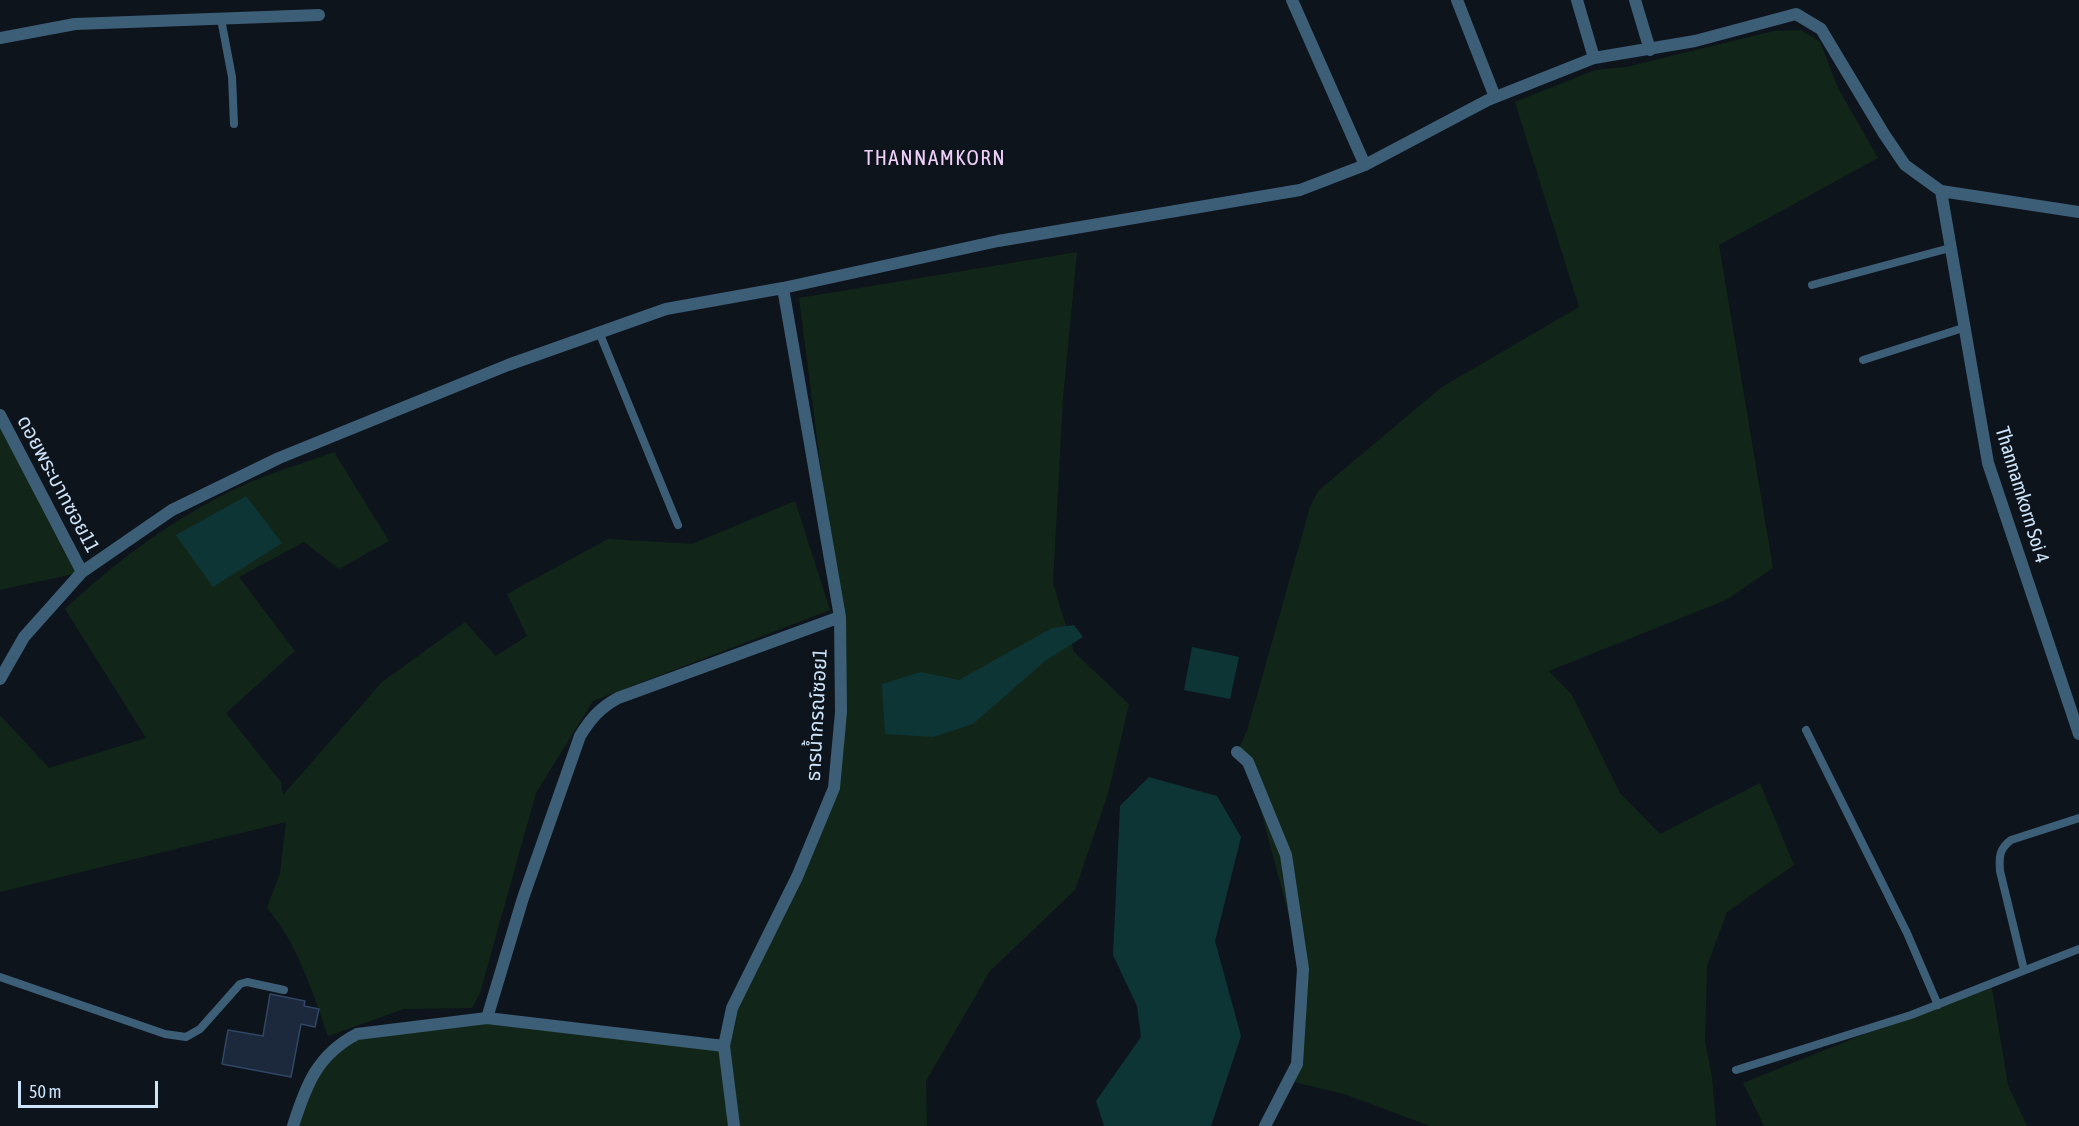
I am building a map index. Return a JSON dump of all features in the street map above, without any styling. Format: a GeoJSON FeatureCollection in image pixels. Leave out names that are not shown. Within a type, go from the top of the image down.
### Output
{"type":"FeatureCollection","features":[{"type":"Feature","properties":{"kind":"street"},"geometry":{"type":"LineString","coordinates":[[1292,0],[1365,165]]}},
{"type":"Feature","properties":{"kind":"street"},"geometry":{"type":"LineString","coordinates":[[1457,0],[1495,97]]}},
{"type":"Feature","properties":{"kind":"street"},"geometry":{"type":"LineString","coordinates":[[1577,0],[1594,57]]}},
{"type":"Feature","properties":{"kind":"street"},"geometry":{"type":"LineString","coordinates":[[1635,0],[1650,50]]}},
{"type":"Feature","properties":{"kind":"street"},"geometry":{"type":"LineString","coordinates":[[0,679],[24,637],[82,572],[172,510],[279,458],[508,365],[666,309],[783,288],[998,241],[1300,190],[1365,165],[1495,97],[1594,57],[1650,50],[1796,14],[1821,28],[1905,165],[1941,191],[2079,212]]}},
{"type":"Feature","properties":{"kind":"street"},"geometry":{"type":"LineString","coordinates":[[0,38],[75,24],[319,15]]}},
{"type":"Feature","properties":{"kind":"street","name":"Thannamkorn Soi 4"},"geometry":{"type":"LineString","coordinates":[[1941,191],[1988,463],[2079,734]]}},
{"type":"Feature","properties":{"kind":"street","name":"ธารน้ำกรณ์ซอย1"},"geometry":{"type":"LineString","coordinates":[[734,1126],[724,1046],[732,1008],[797,877],[834,788],[841,712],[840,617],[783,288]]}},
{"type":"Feature","properties":{"kind":"street","name":"ดอยพระบาทซอย11"},"geometry":{"type":"LineString","coordinates":[[0,415],[82,572]]}},
{"type":"Feature","properties":{"kind":"street"},"geometry":{"type":"LineString","coordinates":[[487,1018],[522,898],[580,736],[591,718],[600,708],[618,698],[840,617]]}},
{"type":"Feature","properties":{"kind":"street"},"geometry":{"type":"LineString","coordinates":[[1237,752],[1248,762],[1286,855],[1303,969],[1297,1064],[1265,1126]]}},
{"type":"Feature","properties":{"kind":"street"},"geometry":{"type":"LineString","coordinates":[[293,1126],[305,1086],[322,1062],[345,1040],[357,1034],[487,1018],[724,1046]]}},
{"type":"Feature","properties":{"kind":"lane"},"geometry":{"type":"LineString","coordinates":[[220,19],[232,77],[234,124]]}},
{"type":"Feature","properties":{"kind":"lane"},"geometry":{"type":"LineString","coordinates":[[1812,285],[1950,248]]}},
{"type":"Feature","properties":{"kind":"lane"},"geometry":{"type":"LineString","coordinates":[[1863,360],[1963,328]]}},
{"type":"Feature","properties":{"kind":"lane"},"geometry":{"type":"LineString","coordinates":[[599,332],[678,525]]}},
{"type":"Feature","properties":{"kind":"lane"},"geometry":{"type":"LineString","coordinates":[[1806,730],[1907,933],[1938,1005]]}},
{"type":"Feature","properties":{"kind":"lane"},"geometry":{"type":"LineString","coordinates":[[2024,970],[2000,871],[1999,855],[2003,846],[2011,840],[2079,818]]}},
{"type":"Feature","properties":{"kind":"lane"},"geometry":{"type":"LineString","coordinates":[[1736,1070],[1911,1016],[2079,949]]}},
{"type":"Feature","properties":{"kind":"lane"},"geometry":{"type":"LineString","coordinates":[[0,977],[165,1034],[186,1037],[200,1029],[240,984],[247,982],[284,990]]}},
{"type":"Feature","properties":{"kind":"shaded area"},"geometry":{"type":"Polygon","coordinates":[[[1801,30],[1820,42],[1838,88],[1878,158],[1719,245],[1773,568],[1726,600],[1549,671],[1572,695],[1620,793],[1660,834],[1760,783],[1794,865],[1727,912],[1707,966],[1705,1041],[1712,1077],[1716,1126],[1430,1126],[1344,1094],[1289,1081],[1297,1064],[1303,969],[1248,762],[1237,752],[1247,731],[1310,507],[1318,491],[1442,387],[1579,307],[1515,102],[1595,70],[1626,67],[1774,31],[1801,30]]]}},
{"type":"Feature","properties":{"kind":"shaded area"},"geometry":{"type":"Polygon","coordinates":[[[1077,252],[1063,398],[1053,583],[1074,652],[1129,704],[1108,794],[1075,890],[990,971],[926,1081],[927,1126],[293,1126],[305,1086],[345,1040],[487,1018],[724,1045],[732,1008],[834,788],[840,617],[799,298],[1077,252]]]}},
{"type":"Feature","properties":{"kind":"shaded area"},"geometry":{"type":"Polygon","coordinates":[[[0,415],[82,572],[0,590],[0,415]]]}},
{"type":"Feature","properties":{"kind":"shaded area"},"geometry":{"type":"Polygon","coordinates":[[[334,452],[389,541],[339,569],[304,542],[239,577],[295,651],[226,713],[281,782],[283,795],[382,682],[465,622],[496,656],[527,636],[507,594],[608,539],[692,544],[795,501],[830,610],[593,701],[536,793],[480,993],[472,1008],[404,1009],[328,1036],[296,952],[267,908],[280,873],[286,822],[0,892],[0,715],[49,768],[146,738],[65,609],[127,556],[195,510],[255,480],[334,452]]]}},
{"type":"Feature","properties":{"kind":"shaded area"},"geometry":{"type":"Polygon","coordinates":[[[246,496],[282,543],[213,587],[176,535],[246,496]]]}},
{"type":"Feature","properties":{"kind":"shaded area"},"geometry":{"type":"Polygon","coordinates":[[[1074,625],[1083,637],[1045,661],[973,724],[933,737],[885,734],[882,684],[921,672],[959,680],[1052,628],[1074,625]]]}},
{"type":"Feature","properties":{"kind":"shaded area"},"geometry":{"type":"Polygon","coordinates":[[[1192,647],[1239,657],[1230,699],[1184,690],[1192,647]]]}},
{"type":"Feature","properties":{"kind":"shaded area"},"geometry":{"type":"Polygon","coordinates":[[[1149,777],[1217,796],[1241,837],[1215,941],[1241,1036],[1211,1126],[1104,1126],[1096,1101],[1141,1037],[1137,1006],[1113,955],[1120,806],[1149,777]]]}},
{"type":"Feature","properties":{"kind":"shaded area"},"geometry":{"type":"Polygon","coordinates":[[[1991,983],[2008,1085],[2027,1126],[1764,1126],[1743,1083],[1991,983]]]}},
{"type":"Feature","properties":{"kind":"building"},"geometry":{"type":"Polygon","coordinates":[[[270,994],[305,1001],[304,1006],[319,1009],[315,1027],[301,1024],[291,1077],[222,1064],[228,1030],[263,1036],[270,994]]]}},
{"type":"Feature","properties":{"kind":"district","name":"THANNAMKORN"},"geometry":{"type":"Point","coordinates":[935,158]}}]}
